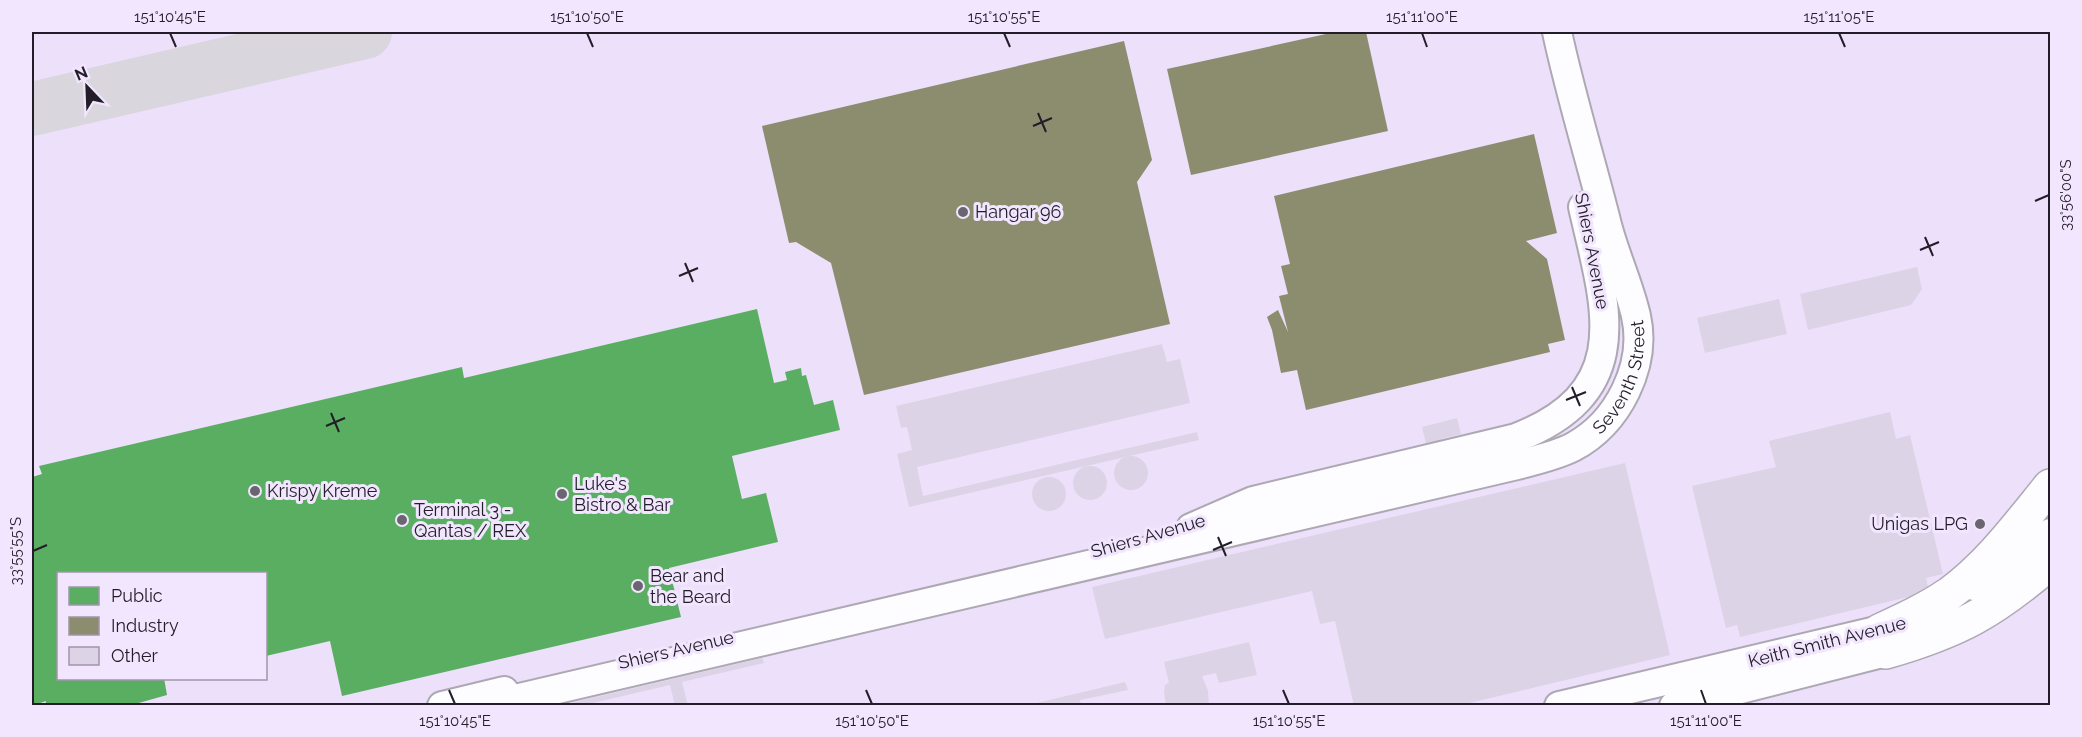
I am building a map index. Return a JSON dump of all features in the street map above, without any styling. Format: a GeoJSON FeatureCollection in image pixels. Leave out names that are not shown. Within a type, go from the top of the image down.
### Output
{"type":"FeatureCollection","features":[{"type":"Feature","properties":{"kind":"highway"},"geometry":{"type":"LineString","coordinates":[[1882,642],[1919,613],[1949,594],[1974,573],[2008,538],[2050,486]]}},
{"type":"Feature","properties":{"kind":"highway"},"geometry":{"type":"LineString","coordinates":[[1882,642],[1925,641],[1984,614],[2012,595],[2045,547]]}},
{"type":"Feature","properties":{"kind":"street","name":"Seventh Street"},"geometry":{"type":"LineString","coordinates":[[1552,456],[1589,436],[1602,422],[1630,382],[1639,352],[1636,318],[1631,296],[1613,247],[1572,102],[1557,32]]}},
{"type":"Feature","properties":{"kind":"street","name":"Shiers Avenue"},"geometry":{"type":"LineString","coordinates":[[442,705],[1152,539],[1191,528],[1253,501],[1498,443],[1545,425],[1568,409],[1589,387],[1602,360],[1605,335],[1602,292],[1582,202],[1572,102]]}},
{"type":"Feature","properties":{"kind":"street","name":"Shiers Avenue"},"geometry":{"type":"LineString","coordinates":[[485,705],[1552,456]]}},
{"type":"Feature","properties":{"kind":"street","name":"Keith Smith Avenue"},"geometry":{"type":"LineString","coordinates":[[1559,705],[1882,642]]}},
{"type":"Feature","properties":{"kind":"street","name":"Keith Smith Avenue"},"geometry":{"type":"LineString","coordinates":[[1674,705],[1882,642]]}},
{"type":"Feature","properties":{"kind":"shaded area"},"geometry":{"type":"Polygon","coordinates":[[[32,32],[2050,32],[2050,705],[32,705],[32,32]]]}},
{"type":"Feature","properties":{"kind":"building: Public","name":"Terminal 3 - Qantas / REX"},"geometry":{"type":"Polygon","coordinates":[[[757,309],[774,383],[787,380],[785,372],[801,368],[802,376],[806,375],[814,405],[833,400],[840,430],[732,456],[742,499],[766,493],[778,542],[669,568],[681,617],[342,696],[330,641],[267,656],[267,572],[57,572],[57,680],[164,680],[167,695],[128,706],[45,706],[46,701],[32,706],[32,477],[42,474],[39,466],[462,367],[464,378],[757,309]]]}},
{"type":"Feature","properties":{"kind":"building: Industry"},"geometry":{"type":"Polygon","coordinates":[[[1335,32],[1366,32],[1388,131],[1191,175],[1167,69],[1335,32]]]}},
{"type":"Feature","properties":{"kind":"building: Industry","name":"Hangar 96"},"geometry":{"type":"Polygon","coordinates":[[[1124,41],[1152,160],[1137,182],[1170,324],[864,395],[831,263],[796,242],[789,243],[762,126],[1124,41]]]}},
{"type":"Feature","properties":{"kind":"building: Industry"},"geometry":{"type":"Polygon","coordinates":[[[1534,134],[1557,233],[1526,241],[1547,259],[1565,340],[1548,344],[1550,352],[1306,410],[1297,370],[1281,373],[1267,317],[1278,310],[1288,332],[1279,296],[1288,294],[1281,266],[1290,264],[1274,196],[1534,134]]]}},
{"type":"Feature","properties":{"kind":"building: Other"},"geometry":{"type":"Polygon","coordinates":[[[1917,267],[1922,289],[1911,305],[1808,330],[1800,294],[1917,267]]]}},
{"type":"Feature","properties":{"kind":"building: Other"},"geometry":{"type":"Polygon","coordinates":[[[1779,299],[1787,334],[1705,353],[1697,318],[1779,299]]]}},
{"type":"Feature","properties":{"kind":"building: Other"},"geometry":{"type":"Polygon","coordinates":[[[1162,344],[1167,362],[1180,359],[1190,403],[917,467],[923,496],[1197,432],[1199,440],[909,507],[897,454],[912,450],[907,427],[901,428],[896,406],[1162,344]]]}},
{"type":"Feature","properties":{"kind":"building: Other"},"geometry":{"type":"Polygon","coordinates":[[[1890,412],[1896,439],[1910,435],[1943,574],[1926,578],[1929,592],[1740,637],[1737,625],[1726,628],[1692,486],[1776,467],[1769,441],[1890,412]]]}},
{"type":"Feature","properties":{"kind":"building: Other"},"geometry":{"type":"Polygon","coordinates":[[[1457,418],[1461,434],[1441,439],[1442,444],[1427,448],[1422,427],[1457,418]]]}},
{"type":"Feature","properties":{"kind":"building: Other"},"geometry":{"type":"Polygon","coordinates":[[[1131,456],[1143,461],[1148,473],[1143,485],[1131,490],[1119,485],[1114,473],[1119,461],[1131,456]]]}},
{"type":"Feature","properties":{"kind":"building: Other"},"geometry":{"type":"Polygon","coordinates":[[[1625,463],[1670,655],[1457,706],[1354,706],[1335,621],[1320,624],[1312,591],[1105,639],[1092,587],[1625,463]]]}},
{"type":"Feature","properties":{"kind":"building: Other"},"geometry":{"type":"Polygon","coordinates":[[[1090,466],[1102,471],[1107,483],[1102,495],[1090,500],[1078,495],[1073,483],[1078,471],[1090,466]]]}},
{"type":"Feature","properties":{"kind":"building: Other"},"geometry":{"type":"Polygon","coordinates":[[[1049,477],[1061,482],[1066,494],[1061,506],[1049,511],[1037,506],[1032,494],[1037,482],[1049,477]]]}},
{"type":"Feature","properties":{"kind":"building: Other"},"geometry":{"type":"Polygon","coordinates":[[[1249,642],[1257,675],[1219,683],[1216,673],[1202,676],[1208,691],[1209,706],[1166,706],[1164,691],[1165,685],[1169,683],[1164,662],[1249,642]]]}},
{"type":"Feature","properties":{"kind":"building: Other"},"geometry":{"type":"Polygon","coordinates":[[[762,658],[764,663],[682,682],[688,706],[675,706],[670,685],[580,706],[558,706],[762,658]]]}},
{"type":"Feature","properties":{"kind":"building: Other"},"geometry":{"type":"Polygon","coordinates":[[[1125,682],[1128,690],[1080,700],[1081,706],[1024,706],[1125,682]]]}},
{"type":"Feature","properties":{"kind":"taxiway"},"geometry":{"type":"LineString","coordinates":[[32,109],[365,32]]}},
{"type":"Feature","properties":{"kind":"place","name":"Hangar 96"},"geometry":{"type":"Point","coordinates":[963,212]}},
{"type":"Feature","properties":{"kind":"place","name":"Krispy Kreme"},"geometry":{"type":"Point","coordinates":[255,491]}},
{"type":"Feature","properties":{"kind":"place","name":"Luke's Bistro & Bar"},"geometry":{"type":"Point","coordinates":[562,494]}},
{"type":"Feature","properties":{"kind":"place","name":"Terminal 3 - Qantas / REX"},"geometry":{"type":"Point","coordinates":[402,520]}},
{"type":"Feature","properties":{"kind":"place","name":"Unigas LPG"},"geometry":{"type":"Point","coordinates":[1980,524]}},
{"type":"Feature","properties":{"kind":"place","name":"Bear and the Beard"},"geometry":{"type":"Point","coordinates":[638,586]}}]}
